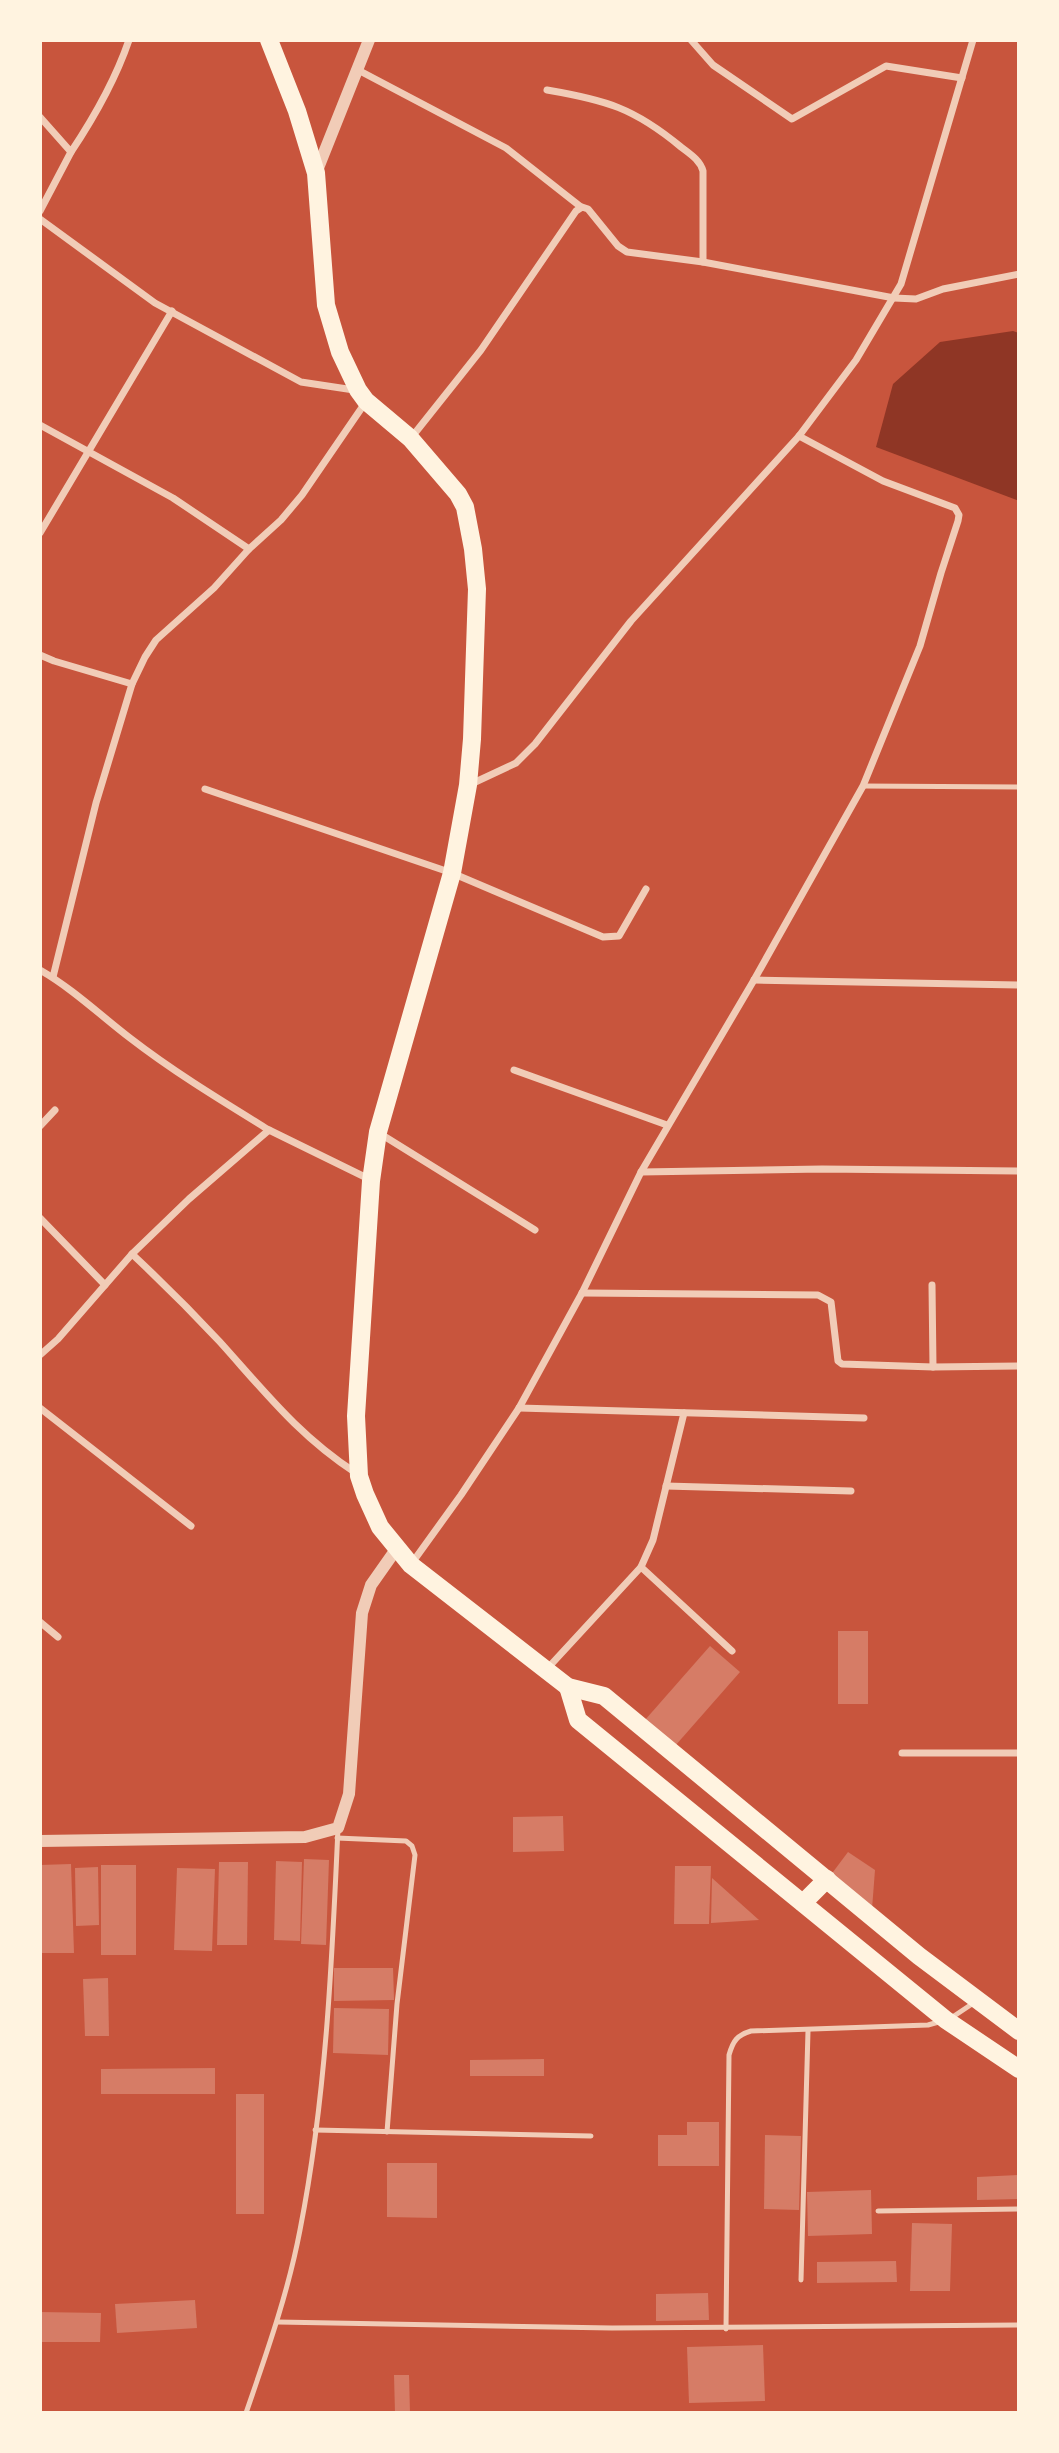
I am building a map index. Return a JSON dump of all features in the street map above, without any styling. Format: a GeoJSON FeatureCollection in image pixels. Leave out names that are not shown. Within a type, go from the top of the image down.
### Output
{"type":"FeatureCollection","features":[{"type":"Feature","properties":{"kind":"main road"},"geometry":{"type":"LineString","coordinates":[[269,40],[297,111],[316,173],[326,305],[340,352],[363,395],[410,438],[458,494],[465,508],[477,589],[468,785],[452,873],[378,1132],[371,1181],[356,1416],[359,1476],[365,1494],[380,1527],[411,1566],[568,1687],[604,1696],[919,1956],[1019,2031]]}},
{"type":"Feature","properties":{"kind":"main road"},"geometry":{"type":"LineString","coordinates":[[568,1687],[578,1720],[946,2020],[1019,2069]]}},
{"type":"Feature","properties":{"kind":"main road"},"geometry":{"type":"LineString","coordinates":[[803,1903],[827,1879]]}},
{"type":"Feature","properties":{"kind":"street"},"geometry":{"type":"LineString","coordinates":[[40,211],[43,200],[101,106],[129,40]]}},
{"type":"Feature","properties":{"kind":"street"},"geometry":{"type":"LineString","coordinates":[[316,173],[369,40]]}},
{"type":"Feature","properties":{"kind":"street"},"geometry":{"type":"LineString","coordinates":[[691,40],[713,65],[792,119],[886,66],[962,78]]}},
{"type":"Feature","properties":{"kind":"street"},"geometry":{"type":"LineString","coordinates":[[468,785],[516,763],[535,744],[631,621],[799,436],[856,360],[901,284],[973,40]]}},
{"type":"Feature","properties":{"kind":"street"},"geometry":{"type":"LineString","coordinates":[[358,70],[506,148],[581,207],[588,209],[622,250],[703,262],[894,298],[916,299],[943,289],[1019,274]]}},
{"type":"Feature","properties":{"kind":"street"},"geometry":{"type":"LineString","coordinates":[[547,90],[617,105],[654,126],[699,162],[703,171],[703,262]]}},
{"type":"Feature","properties":{"kind":"street"},"geometry":{"type":"LineString","coordinates":[[40,117],[71,152]]}},
{"type":"Feature","properties":{"kind":"street"},"geometry":{"type":"LineString","coordinates":[[410,438],[481,350],[540,261],[581,207]]}},
{"type":"Feature","properties":{"kind":"street"},"geometry":{"type":"LineString","coordinates":[[40,219],[155,303],[301,382],[363,395],[302,495],[214,588],[156,640],[132,684],[96,803],[53,977]]}},
{"type":"Feature","properties":{"kind":"street"},"geometry":{"type":"LineString","coordinates":[[40,533],[172,311]]}},
{"type":"Feature","properties":{"kind":"street"},"geometry":{"type":"LineString","coordinates":[[40,425],[173,498],[249,549]]}},
{"type":"Feature","properties":{"kind":"street"},"geometry":{"type":"LineString","coordinates":[[411,1566],[519,1408],[582,1293],[641,1172],[754,980],[863,786],[920,646],[959,515],[955,508],[883,481],[799,436]]}},
{"type":"Feature","properties":{"kind":"street"},"geometry":{"type":"LineString","coordinates":[[40,655],[54,662],[132,684]]}},
{"type":"Feature","properties":{"kind":"street"},"geometry":{"type":"LineString","coordinates":[[205,789],[452,873],[603,937],[619,936],[646,889]]}},
{"type":"Feature","properties":{"kind":"street"},"geometry":{"type":"LineString","coordinates":[[40,970],[53,977],[131,1039],[195,1085],[269,1130],[371,1181]]}},
{"type":"Feature","properties":{"kind":"street"},"geometry":{"type":"LineString","coordinates":[[754,980],[1019,985]]}},
{"type":"Feature","properties":{"kind":"street"},"geometry":{"type":"LineString","coordinates":[[514,1070],[667,1125]]}},
{"type":"Feature","properties":{"kind":"street"},"geometry":{"type":"LineString","coordinates":[[40,1126],[55,1110]]}},
{"type":"Feature","properties":{"kind":"street"},"geometry":{"type":"LineString","coordinates":[[40,1355],[58,1339],[132,1254],[189,1199],[269,1130]]}},
{"type":"Feature","properties":{"kind":"street"},"geometry":{"type":"LineString","coordinates":[[378,1132],[535,1230]]}},
{"type":"Feature","properties":{"kind":"street"},"geometry":{"type":"LineString","coordinates":[[641,1172],[822,1168],[1019,1171]]}},
{"type":"Feature","properties":{"kind":"street"},"geometry":{"type":"LineString","coordinates":[[40,1218],[105,1285]]}},
{"type":"Feature","properties":{"kind":"street"},"geometry":{"type":"LineString","coordinates":[[132,1254],[179,1298],[296,1427],[326,1454],[359,1476]]}},
{"type":"Feature","properties":{"kind":"street"},"geometry":{"type":"LineString","coordinates":[[932,1285],[933,1367]]}},
{"type":"Feature","properties":{"kind":"street"},"geometry":{"type":"LineString","coordinates":[[582,1293],[818,1295],[831,1302],[838,1361],[842,1364],[1019,1366]]}},
{"type":"Feature","properties":{"kind":"street"},"geometry":{"type":"LineString","coordinates":[[40,1408],[191,1526]]}},
{"type":"Feature","properties":{"kind":"street"},"geometry":{"type":"LineString","coordinates":[[519,1408],[864,1418]]}},
{"type":"Feature","properties":{"kind":"street"},"geometry":{"type":"LineString","coordinates":[[545,1671],[641,1567],[653,1540],[684,1413]]}},
{"type":"Feature","properties":{"kind":"street"},"geometry":{"type":"LineString","coordinates":[[666,1486],[851,1491]]}},
{"type":"Feature","properties":{"kind":"street"},"geometry":{"type":"LineString","coordinates":[[40,1841],[305,1837],[337,1833],[349,1794],[362,1613],[371,1585],[397,1549]]}},
{"type":"Feature","properties":{"kind":"street"},"geometry":{"type":"LineString","coordinates":[[641,1567],[732,1651]]}},
{"type":"Feature","properties":{"kind":"street"},"geometry":{"type":"LineString","coordinates":[[40,1622],[58,1637]]}},
{"type":"Feature","properties":{"kind":"street"},"geometry":{"type":"LineString","coordinates":[[902,1753],[1019,1752]]}},
{"type":"Feature","properties":{"kind":"lane"},"geometry":{"type":"LineString","coordinates":[[863,786],[1019,787]]}},
{"type":"Feature","properties":{"kind":"lane"},"geometry":{"type":"LineString","coordinates":[[246,2413],[278,2322],[300,2230],[316,2130],[332,1946],[337,1833],[406,1841],[412,1846],[415,1855],[397,2004],[387,2132]]}},
{"type":"Feature","properties":{"kind":"lane"},"geometry":{"type":"LineString","coordinates":[[726,2329],[729,2055],[739,2035],[751,2031],[928,2025],[946,2020],[977,2000]]}},
{"type":"Feature","properties":{"kind":"lane"},"geometry":{"type":"LineString","coordinates":[[801,2280],[808,2031]]}},
{"type":"Feature","properties":{"kind":"lane"},"geometry":{"type":"LineString","coordinates":[[316,2130],[591,2136]]}},
{"type":"Feature","properties":{"kind":"lane"},"geometry":{"type":"LineString","coordinates":[[878,2211],[1019,2209]]}},
{"type":"Feature","properties":{"kind":"lane"},"geometry":{"type":"LineString","coordinates":[[278,2322],[726,2329],[1019,2325]]}},
{"type":"Feature","properties":{"kind":"shaded area"},"geometry":{"type":"Polygon","coordinates":[[[1013,331],[1019,333],[1019,501],[876,447],[893,384],[940,342],[1013,331]]]}},
{"type":"Feature","properties":{"kind":"building"},"geometry":{"type":"Polygon","coordinates":[[[838,1631],[868,1631],[868,1704],[838,1704],[838,1631]]]}},
{"type":"Feature","properties":{"kind":"building"},"geometry":{"type":"Polygon","coordinates":[[[710,1646],[740,1672],[675,1746],[645,1720],[710,1646]]]}},
{"type":"Feature","properties":{"kind":"building"},"geometry":{"type":"Polygon","coordinates":[[[563,1816],[564,1851],[513,1852],[513,1817],[563,1816]]]}},
{"type":"Feature","properties":{"kind":"building"},"geometry":{"type":"Polygon","coordinates":[[[848,1852],[875,1870],[872,1909],[830,1876],[848,1852]]]}},
{"type":"Feature","properties":{"kind":"building"},"geometry":{"type":"Polygon","coordinates":[[[304,1859],[329,1860],[326,1945],[301,1944],[304,1859]]]}},
{"type":"Feature","properties":{"kind":"building"},"geometry":{"type":"Polygon","coordinates":[[[276,1861],[302,1862],[300,1941],[274,1940],[276,1861]]]}},
{"type":"Feature","properties":{"kind":"building"},"geometry":{"type":"Polygon","coordinates":[[[219,1862],[248,1862],[247,1945],[217,1945],[219,1862]]]}},
{"type":"Feature","properties":{"kind":"building"},"geometry":{"type":"Polygon","coordinates":[[[71,1864],[74,1953],[40,1953],[40,1865],[71,1864]]]}},
{"type":"Feature","properties":{"kind":"building"},"geometry":{"type":"Polygon","coordinates":[[[101,1865],[136,1865],[136,1955],[101,1955],[101,1865]]]}},
{"type":"Feature","properties":{"kind":"building"},"geometry":{"type":"Polygon","coordinates":[[[675,1866],[711,1866],[709,1924],[674,1924],[675,1866]]]}},
{"type":"Feature","properties":{"kind":"building"},"geometry":{"type":"Polygon","coordinates":[[[98,1867],[99,1925],[76,1926],[75,1868],[98,1867]]]}},
{"type":"Feature","properties":{"kind":"building"},"geometry":{"type":"Polygon","coordinates":[[[177,1868],[215,1869],[212,1951],[174,1950],[177,1868]]]}},
{"type":"Feature","properties":{"kind":"building"},"geometry":{"type":"Polygon","coordinates":[[[712,1878],[759,1920],[711,1923],[712,1878]]]}},
{"type":"Feature","properties":{"kind":"building"},"geometry":{"type":"Polygon","coordinates":[[[334,1968],[393,1968],[394,2000],[334,2001],[334,1968]]]}},
{"type":"Feature","properties":{"kind":"building"},"geometry":{"type":"Polygon","coordinates":[[[108,1978],[109,2036],[85,2036],[83,1979],[108,1978]]]}},
{"type":"Feature","properties":{"kind":"building"},"geometry":{"type":"Polygon","coordinates":[[[334,2008],[389,2009],[388,2055],[333,2053],[334,2008]]]}},
{"type":"Feature","properties":{"kind":"building"},"geometry":{"type":"Polygon","coordinates":[[[544,2059],[544,2076],[470,2076],[470,2060],[544,2059]]]}},
{"type":"Feature","properties":{"kind":"building"},"geometry":{"type":"Polygon","coordinates":[[[215,2068],[215,2094],[101,2094],[101,2069],[215,2068]]]}},
{"type":"Feature","properties":{"kind":"building"},"geometry":{"type":"Polygon","coordinates":[[[236,2094],[264,2094],[264,2214],[236,2214],[236,2094]]]}},
{"type":"Feature","properties":{"kind":"building"},"geometry":{"type":"Polygon","coordinates":[[[687,2122],[719,2122],[719,2166],[658,2166],[658,2135],[687,2135],[687,2122]]]}},
{"type":"Feature","properties":{"kind":"building"},"geometry":{"type":"Polygon","coordinates":[[[765,2135],[801,2136],[799,2210],[764,2209],[765,2135]]]}},
{"type":"Feature","properties":{"kind":"building"},"geometry":{"type":"Polygon","coordinates":[[[387,2163],[437,2163],[437,2218],[387,2217],[387,2163]]]}},
{"type":"Feature","properties":{"kind":"building"},"geometry":{"type":"Polygon","coordinates":[[[1019,2175],[1019,2199],[977,2200],[977,2177],[1019,2175]]]}},
{"type":"Feature","properties":{"kind":"building"},"geometry":{"type":"Polygon","coordinates":[[[871,2190],[872,2234],[808,2236],[807,2192],[871,2190]]]}},
{"type":"Feature","properties":{"kind":"building"},"geometry":{"type":"Polygon","coordinates":[[[912,2223],[952,2224],[950,2291],[910,2291],[912,2223]]]}},
{"type":"Feature","properties":{"kind":"building"},"geometry":{"type":"Polygon","coordinates":[[[896,2261],[897,2282],[817,2283],[817,2262],[896,2261]]]}},
{"type":"Feature","properties":{"kind":"building"},"geometry":{"type":"Polygon","coordinates":[[[708,2293],[709,2320],[656,2321],[656,2294],[708,2293]]]}},
{"type":"Feature","properties":{"kind":"building"},"geometry":{"type":"Polygon","coordinates":[[[195,2300],[197,2328],[117,2333],[115,2304],[195,2300]]]}},
{"type":"Feature","properties":{"kind":"building"},"geometry":{"type":"Polygon","coordinates":[[[40,2312],[101,2313],[100,2342],[40,2342],[40,2312]]]}},
{"type":"Feature","properties":{"kind":"building"},"geometry":{"type":"Polygon","coordinates":[[[763,2345],[765,2401],[689,2403],[687,2347],[763,2345]]]}},
{"type":"Feature","properties":{"kind":"building"},"geometry":{"type":"Polygon","coordinates":[[[394,2375],[409,2375],[410,2413],[395,2413],[394,2375]]]}}]}
